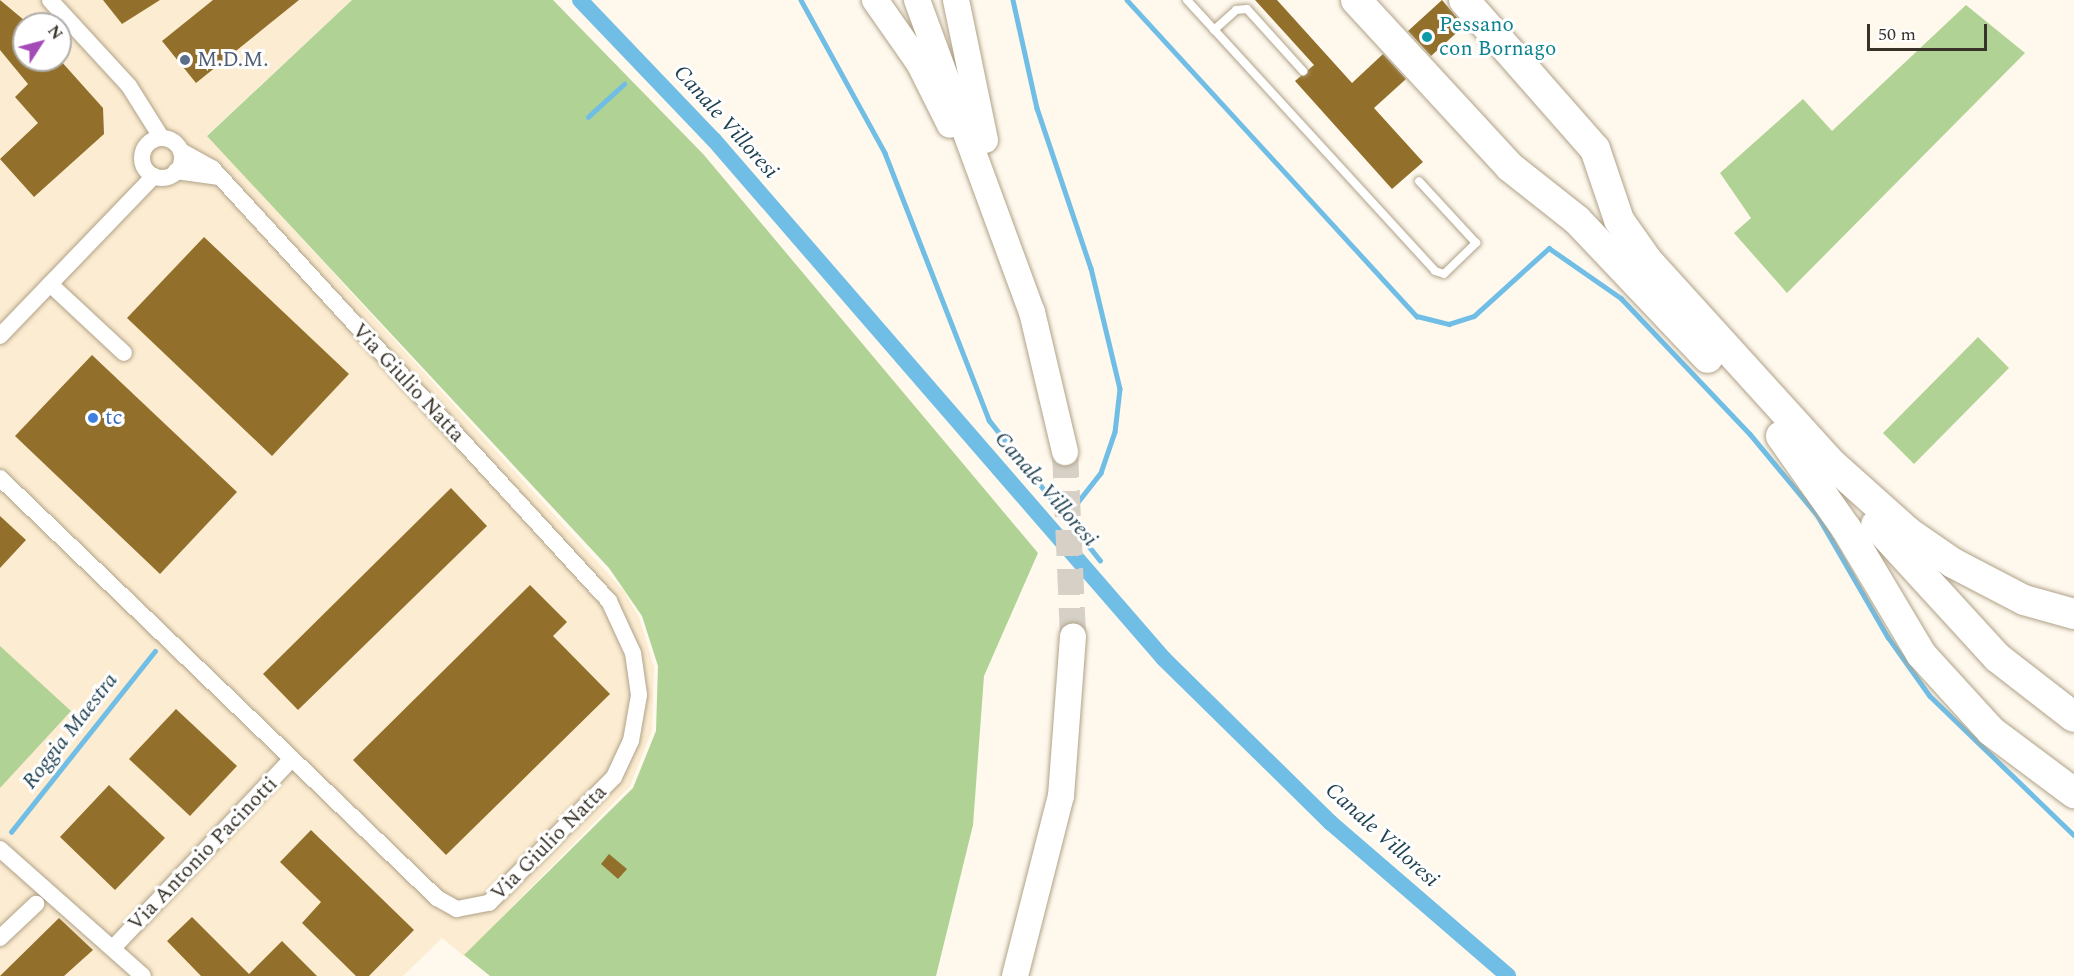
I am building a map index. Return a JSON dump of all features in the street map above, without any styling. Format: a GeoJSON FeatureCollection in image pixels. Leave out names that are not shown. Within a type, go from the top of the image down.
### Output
{"type":"FeatureCollection","features":[{"type":"Feature","properties":{"kind":"highway"},"geometry":{"type":"LineString","coordinates":[[1356,0],[1510,167],[1577,220],[1781,435],[1875,524],[1998,658],[2074,717]]}},
{"type":"Feature","properties":{"kind":"highway"},"geometry":{"type":"LineString","coordinates":[[1464,0],[1595,149],[1619,220],[1647,260],[1811,442],[1875,524]]}},
{"type":"Feature","properties":{"kind":"highway"},"geometry":{"type":"LineString","coordinates":[[1781,435],[1846,528],[1921,654],[1991,730],[2074,793]]}},
{"type":"Feature","properties":{"kind":"highway"},"geometry":{"type":"LineString","coordinates":[[1811,442],[1897,523],[1941,556],[2024,600],[2074,614]]}},
{"type":"Feature","properties":{"kind":"main road"},"geometry":{"type":"LineString","coordinates":[[874,0],[919,63],[1004,225]]}},
{"type":"Feature","properties":{"kind":"main road"},"geometry":{"type":"LineString","coordinates":[[917,0],[1004,225],[1046,359],[1065,452]]}},
{"type":"Feature","properties":{"kind":"main road"},"geometry":{"type":"LineString","coordinates":[[956,0],[1004,225]]}},
{"type":"Feature","properties":{"kind":"main road"},"geometry":{"type":"LineString","coordinates":[[1015,976],[1061,796],[1073,636]]}},
{"type":"Feature","properties":{"kind":"street"},"geometry":{"type":"LineString","coordinates":[[50,0],[141,103],[156,139],[142,163],[135,193]]}},
{"type":"Feature","properties":{"kind":"street","name":"Via Giulio Natta"},"geometry":{"type":"LineString","coordinates":[[0,478],[437,898],[457,909],[474,909],[489,903],[614,777],[635,726],[637,670],[609,601],[207,163],[156,139]]}},
{"type":"Feature","properties":{"kind":"street"},"geometry":{"type":"LineString","coordinates":[[176,171],[181,152]]}},
{"type":"Feature","properties":{"kind":"street"},"geometry":{"type":"LineString","coordinates":[[142,163],[154,176]]}},
{"type":"Feature","properties":{"kind":"street"},"geometry":{"type":"LineString","coordinates":[[0,336],[135,193],[154,176],[176,171],[218,177]]}},
{"type":"Feature","properties":{"kind":"street"},"geometry":{"type":"LineString","coordinates":[[50,284],[123,353]]}},
{"type":"Feature","properties":{"kind":"street","name":"Via Antonio Pacinotti"},"geometry":{"type":"LineString","coordinates":[[113,948],[292,759]]}},
{"type":"Feature","properties":{"kind":"street","name":"Via Antonio Pacinotti"},"geometry":{"type":"LineString","coordinates":[[0,849],[143,976]]}},
{"type":"Feature","properties":{"kind":"street"},"geometry":{"type":"LineString","coordinates":[[0,938],[36,904]]}},
{"type":"Feature","properties":{"kind":"lane"},"geometry":{"type":"LineString","coordinates":[[1187,0],[1435,271],[1444,274],[1476,243],[1419,180]]}},
{"type":"Feature","properties":{"kind":"lane"},"geometry":{"type":"LineString","coordinates":[[1214,30],[1236,10],[1245,8],[1303,71]]}},
{"type":"Feature","properties":{"kind":"shaded area"},"geometry":{"type":"Polygon","coordinates":[[[0,0],[352,0],[207,135],[623,590],[639,617],[654,667],[652,730],[630,786],[464,956],[442,938],[403,976],[0,976],[0,0]]]}},
{"type":"Feature","properties":{"kind":"green space"},"geometry":{"type":"Polygon","coordinates":[[[352,0],[553,0],[704,155],[1038,553],[984,676],[973,825],[936,976],[490,976],[464,955],[633,788],[656,731],[658,666],[642,616],[609,568],[207,136],[352,0]]]}},
{"type":"Feature","properties":{"kind":"green space"},"geometry":{"type":"Polygon","coordinates":[[[1966,5],[2025,53],[1787,293],[1734,233],[1751,218],[1720,173],[1803,99],[1832,131],[1966,5]]]}},
{"type":"Feature","properties":{"kind":"green space"},"geometry":{"type":"Polygon","coordinates":[[[1978,337],[2009,368],[1914,464],[1883,433],[1978,337]]]}},
{"type":"Feature","properties":{"kind":"green space"},"geometry":{"type":"Polygon","coordinates":[[[0,646],[71,711],[0,788],[0,646]]]}},
{"type":"Feature","properties":{"kind":"building"},"geometry":{"type":"Polygon","coordinates":[[[0,0],[14,12],[12,12],[12,65],[0,50],[0,0]]]}},
{"type":"Feature","properties":{"kind":"building"},"geometry":{"type":"Polygon","coordinates":[[[103,0],[160,0],[122,24],[103,0]]]}},
{"type":"Feature","properties":{"kind":"building"},"geometry":{"type":"Polygon","coordinates":[[[213,0],[299,0],[196,83],[162,41],[213,0]]]}},
{"type":"Feature","properties":{"kind":"building"},"geometry":{"type":"Polygon","coordinates":[[[1255,0],[1277,0],[1352,83],[1383,54],[1406,79],[1374,108],[1423,162],[1392,189],[1295,81],[1314,65],[1255,0]]]}},
{"type":"Feature","properties":{"kind":"building"},"geometry":{"type":"Polygon","coordinates":[[[1442,0],[1464,26],[1431,56],[1408,31],[1442,0]]]}},
{"type":"Feature","properties":{"kind":"building"},"geometry":{"type":"Polygon","coordinates":[[[18,72],[71,72],[103,108],[104,134],[34,197],[0,159],[38,123],[15,97],[28,84],[18,72]]]}},
{"type":"Feature","properties":{"kind":"building"},"geometry":{"type":"Polygon","coordinates":[[[204,237],[349,374],[272,456],[127,318],[204,237]]]}},
{"type":"Feature","properties":{"kind":"building"},"geometry":{"type":"Polygon","coordinates":[[[92,355],[237,492],[160,574],[15,436],[92,355]]]}},
{"type":"Feature","properties":{"kind":"building"},"geometry":{"type":"Polygon","coordinates":[[[451,488],[487,526],[298,710],[263,674],[451,488]]]}},
{"type":"Feature","properties":{"kind":"building"},"geometry":{"type":"Polygon","coordinates":[[[0,516],[26,540],[0,568],[0,516]]]}},
{"type":"Feature","properties":{"kind":"building"},"geometry":{"type":"Polygon","coordinates":[[[530,585],[567,622],[553,636],[610,694],[446,855],[353,760],[530,585]]]}},
{"type":"Feature","properties":{"kind":"building"},"geometry":{"type":"Polygon","coordinates":[[[176,709],[237,766],[190,816],[129,759],[176,709]]]}},
{"type":"Feature","properties":{"kind":"building"},"geometry":{"type":"Polygon","coordinates":[[[109,785],[165,838],[115,890],[60,837],[109,785]]]}},
{"type":"Feature","properties":{"kind":"building"},"geometry":{"type":"Polygon","coordinates":[[[311,830],[414,930],[369,976],[356,976],[302,923],[321,902],[280,862],[311,830]]]}},
{"type":"Feature","properties":{"kind":"building"},"geometry":{"type":"Polygon","coordinates":[[[609,854],[627,869],[618,879],[601,864],[609,854]]]}},
{"type":"Feature","properties":{"kind":"building"},"geometry":{"type":"Polygon","coordinates":[[[192,917],[249,974],[282,941],[317,976],[201,976],[167,941],[192,917]]]}},
{"type":"Feature","properties":{"kind":"building"},"geometry":{"type":"Polygon","coordinates":[[[59,918],[93,950],[64,976],[0,976],[59,918]]]}},
{"type":"Feature","properties":{"kind":"waterway","name":"Canale Villoresi"},"geometry":{"type":"LineString","coordinates":[[580,0],[714,140],[1163,658],[1331,823],[1508,976]]}},
{"type":"Feature","properties":{"kind":"waterway"},"geometry":{"type":"LineString","coordinates":[[801,0],[885,153],[989,420],[1100,560]]}},
{"type":"Feature","properties":{"kind":"waterway"},"geometry":{"type":"LineString","coordinates":[[1013,0],[1037,108],[1091,268],[1120,389],[1115,432],[1101,473],[1065,519]]}},
{"type":"Feature","properties":{"kind":"waterway"},"geometry":{"type":"LineString","coordinates":[[1127,0],[1417,316],[1449,324],[1474,316],[1549,248],[1621,298],[1750,434],[1818,516],[1888,637],[1930,696],[2074,835]]}},
{"type":"Feature","properties":{"kind":"waterway","name":"Roggia Maestra"},"geometry":{"type":"LineString","coordinates":[[588,117],[624,84]]}},
{"type":"Feature","properties":{"kind":"waterway","name":"Roggia Maestra"},"geometry":{"type":"LineString","coordinates":[[11,832],[155,651]]}},
{"type":"Feature","properties":{"kind":"tunnel"},"geometry":{"type":"LineString","coordinates":[[1065,452],[1073,636]]}},
{"type":"Feature","properties":{"kind":"place","name":"Pessano con Bornago"},"geometry":{"type":"Point","coordinates":[1427,37]}},
{"type":"Feature","properties":{"kind":"place","name":"M.D.M."},"geometry":{"type":"Point","coordinates":[185,60]}},
{"type":"Feature","properties":{"kind":"place","name":"tc"},"geometry":{"type":"Point","coordinates":[93,418]}}]}
